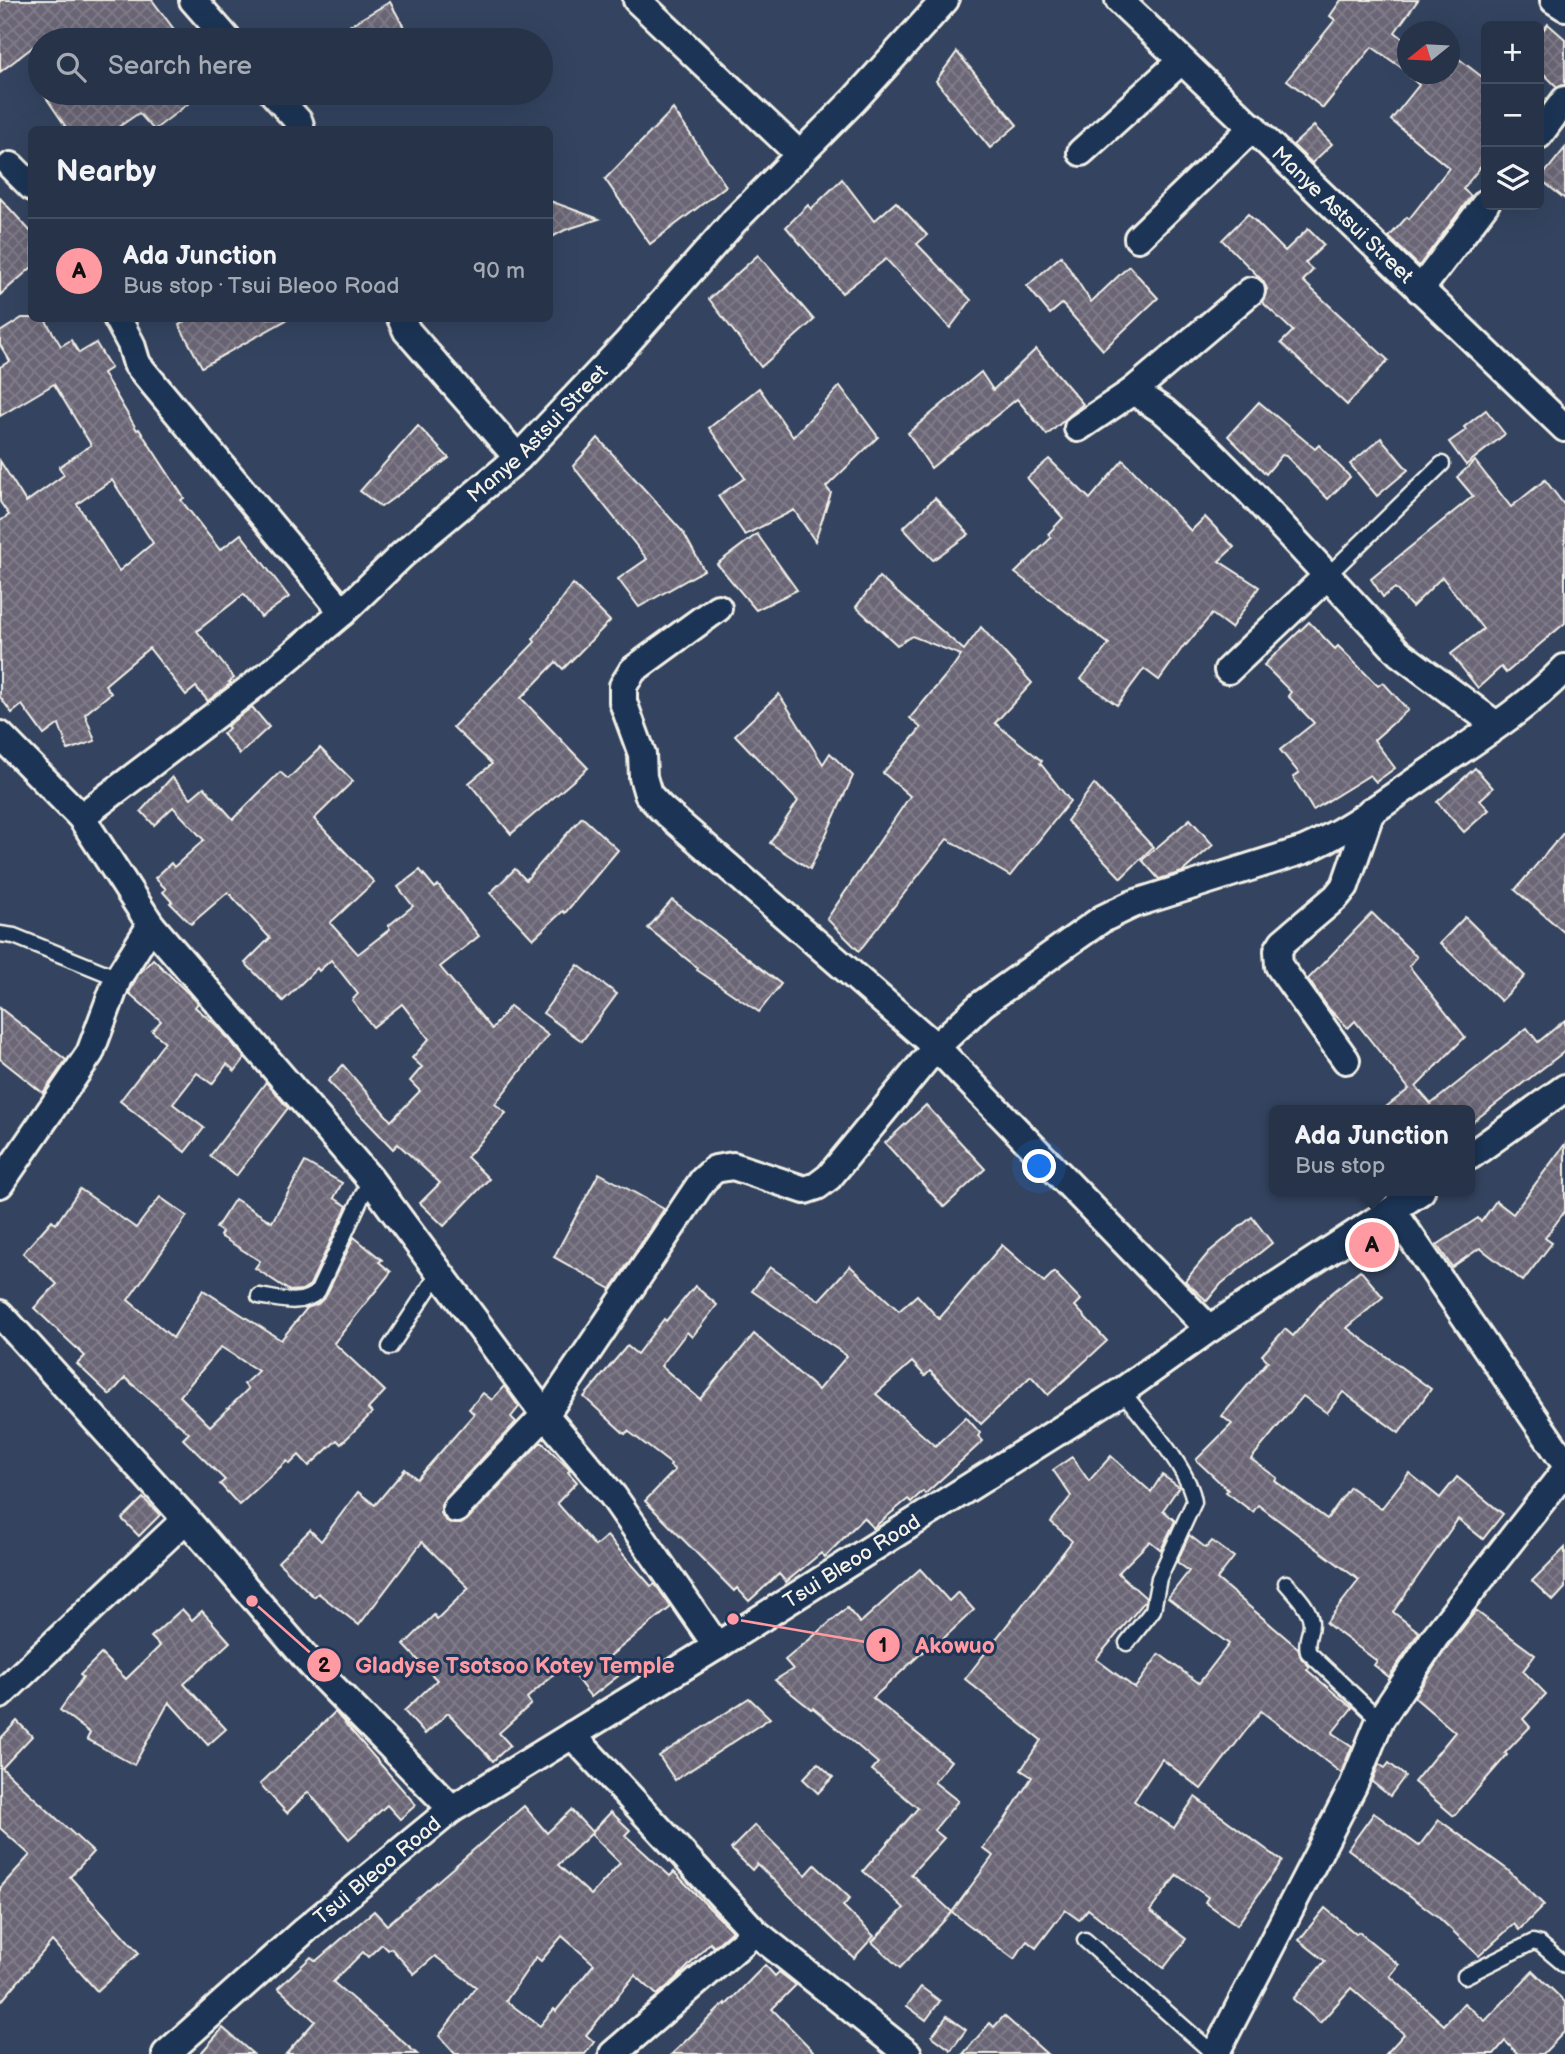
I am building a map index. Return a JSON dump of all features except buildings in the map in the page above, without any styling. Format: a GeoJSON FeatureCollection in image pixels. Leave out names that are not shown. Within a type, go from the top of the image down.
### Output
{"type":"FeatureCollection","features":[{"type":"Feature","properties":{"kind":"street"},"geometry":{"type":"LineString","coordinates":[[193,0],[218,28]]}},
{"type":"Feature","properties":{"kind":"street"},"geometry":{"type":"LineString","coordinates":[[637,0],[800,155]]}},
{"type":"Feature","properties":{"kind":"street","name":"Manye Astsui Street"},"geometry":{"type":"LineString","coordinates":[[81,817],[273,671],[343,612],[402,555],[518,458],[625,345],[735,220],[854,100],[945,0]]}},
{"type":"Feature","properties":{"kind":"street","name":"Manye Astsui Street"},"geometry":{"type":"LineString","coordinates":[[1119,0],[1565,428]]}},
{"type":"Feature","properties":{"kind":"street"},"geometry":{"type":"LineString","coordinates":[[1553,0],[1565,7]]}},
{"type":"Feature","properties":{"kind":"street"},"geometry":{"type":"LineString","coordinates":[[1081,152],[1181,61]]}},
{"type":"Feature","properties":{"kind":"street"},"geometry":{"type":"LineString","coordinates":[[1544,128],[1565,100]]}},
{"type":"Feature","properties":{"kind":"street"},"geometry":{"type":"LineString","coordinates":[[284,105],[300,126]]}},
{"type":"Feature","properties":{"kind":"street"},"geometry":{"type":"LineString","coordinates":[[1138,238],[1253,127]]}},
{"type":"Feature","properties":{"kind":"street"},"geometry":{"type":"LineString","coordinates":[[11,166],[28,183]]}},
{"type":"Feature","properties":{"kind":"street"},"geometry":{"type":"LineString","coordinates":[[1420,290],[1481,210]]}},
{"type":"Feature","properties":{"kind":"street"},"geometry":{"type":"LineString","coordinates":[[1079,428],[1133,391],[1251,291]]}},
{"type":"Feature","properties":{"kind":"street"},"geometry":{"type":"LineString","coordinates":[[119,322],[131,344],[137,364],[343,612]]}},
{"type":"Feature","properties":{"kind":"street"},"geometry":{"type":"LineString","coordinates":[[403,322],[407,331],[518,458]]}},
{"type":"Feature","properties":{"kind":"street"},"geometry":{"type":"LineString","coordinates":[[1133,391],[1165,412],[1205,447],[1399,653],[1496,725]]}},
{"type":"Feature","properties":{"kind":"street"},"geometry":{"type":"LineString","coordinates":[[1228,670],[1327,576]]}},
{"type":"Feature","properties":{"kind":"street"},"geometry":{"type":"LineString","coordinates":[[718,608],[632,670],[623,687],[623,702],[642,754],[643,777],[648,794],[936,1047],[1209,1329]]}},
{"type":"Feature","properties":{"kind":"street"},"geometry":{"type":"LineString","coordinates":[[456,1509],[545,1415],[703,1180],[715,1170],[733,1167],[805,1190],[817,1186],[829,1177],[936,1047],[982,1004],[1102,919],[1133,904],[1320,844],[1540,694],[1565,668]]}},
{"type":"Feature","properties":{"kind":"street"},"geometry":{"type":"LineString","coordinates":[[0,735],[81,817],[151,925],[370,1179],[545,1415],[612,1496],[718,1646]]}},
{"type":"Feature","properties":{"kind":"street"},"geometry":{"type":"LineString","coordinates":[[1346,1060],[1279,966],[1278,950],[1283,942],[1336,897],[1345,886],[1371,811]]}},
{"type":"Feature","properties":{"kind":"street"},"geometry":{"type":"LineString","coordinates":[[0,1184],[90,1053],[118,978],[151,925]]}},
{"type":"Feature","properties":{"kind":"street"},"geometry":{"type":"LineString","coordinates":[[1475,1152],[1565,1088]]}},
{"type":"Feature","properties":{"kind":"street","name":"Tsui Bleoo Road"},"geometry":{"type":"LineString","coordinates":[[166,2054],[306,1930],[452,1809],[718,1646],[1122,1391],[1209,1329],[1414,1196]]}},
{"type":"Feature","properties":{"kind":"street"},"geometry":{"type":"LineString","coordinates":[[1393,1211],[1565,1463]]}},
{"type":"Feature","properties":{"kind":"street"},"geometry":{"type":"LineString","coordinates":[[0,1314],[186,1519],[318,1672],[452,1809]]}},
{"type":"Feature","properties":{"kind":"street"},"geometry":{"type":"LineString","coordinates":[[1215,2054],[1353,1786],[1380,1720],[1434,1637],[1565,1471]]}},
{"type":"Feature","properties":{"kind":"street"},"geometry":{"type":"LineString","coordinates":[[0,1695],[186,1519]]}},
{"type":"Feature","properties":{"kind":"street"},"geometry":{"type":"LineString","coordinates":[[572,1735],[755,1932],[908,2054]]}},
{"type":"Feature","properties":{"kind":"street"},"geometry":{"type":"LineString","coordinates":[[613,2054],[755,1932]]}},
{"type":"Feature","properties":{"kind":"lane"},"geometry":{"type":"LineString","coordinates":[[1327,576],[1442,464]]}},
{"type":"Feature","properties":{"kind":"lane"},"geometry":{"type":"LineString","coordinates":[[0,934],[14,936],[118,978]]}},
{"type":"Feature","properties":{"kind":"lane"},"geometry":{"type":"LineString","coordinates":[[259,1296],[302,1301],[311,1298],[318,1291],[370,1179]]}},
{"type":"Feature","properties":{"kind":"lane"},"geometry":{"type":"LineString","coordinates":[[390,1347],[440,1271]]}},
{"type":"Feature","properties":{"kind":"lane"},"geometry":{"type":"LineString","coordinates":[[1122,1391],[1184,1474],[1192,1489],[1194,1502],[1159,1578],[1153,1610],[1126,1643]]}},
{"type":"Feature","properties":{"kind":"lane"},"geometry":{"type":"LineString","coordinates":[[1286,1583],[1311,1618],[1306,1641],[1308,1652],[1380,1720]]}},
{"type":"Feature","properties":{"kind":"lane"},"geometry":{"type":"LineString","coordinates":[[1085,1940],[1215,2054]]}},
{"type":"Feature","properties":{"kind":"lane"},"geometry":{"type":"LineString","coordinates":[[1465,1976],[1533,1942],[1540,1944],[1565,1965]]}},
{"type":"Feature","properties":{"kind":"place","name":"Ada Junction"},"geometry":{"type":"Point","coordinates":[1372,1245]}},
{"type":"Feature","properties":{"kind":"place","name":"Gladyse Tsotsoo Kotey Temple"},"geometry":{"type":"Point","coordinates":[252,1601]}},
{"type":"Feature","properties":{"kind":"place","name":"Akowuo"},"geometry":{"type":"Point","coordinates":[733,1619]}}]}
